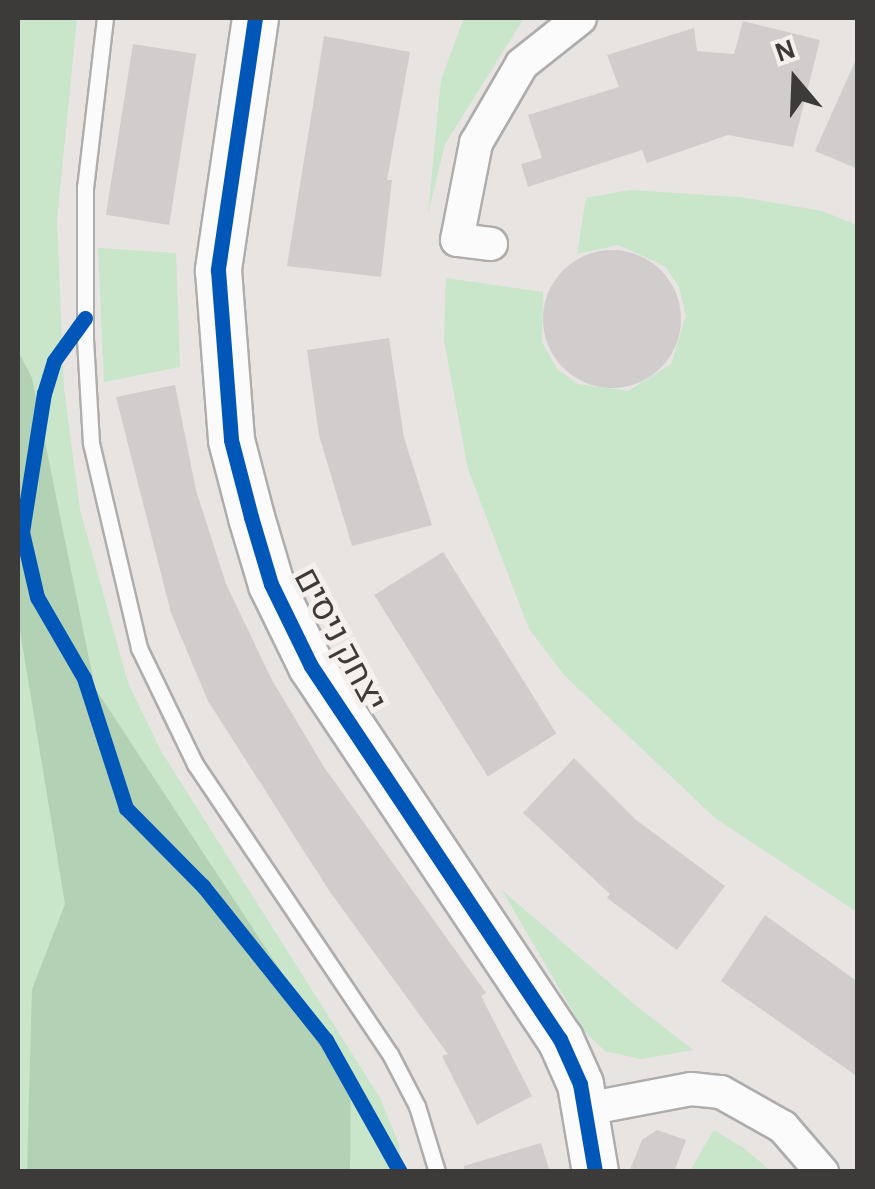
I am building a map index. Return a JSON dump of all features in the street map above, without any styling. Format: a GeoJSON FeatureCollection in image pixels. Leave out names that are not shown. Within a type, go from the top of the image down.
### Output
{"type":"FeatureCollection","features":[{"type":"Feature","properties":{"kind":"street","name":"יצחק ניסים"},"geometry":{"type":"LineString","coordinates":[[255,18],[218,270],[231,440],[256,534],[282,610],[311,666],[560,1039],[586,1109],[595,1172]]}},
{"type":"Feature","properties":{"kind":"street"},"geometry":{"type":"LineString","coordinates":[[491,244],[457,240],[476,143],[522,64],[580,18]]}},
{"type":"Feature","properties":{"kind":"street"},"geometry":{"type":"LineString","coordinates":[[586,1109],[691,1088],[721,1092],[783,1127],[822,1172]]}},
{"type":"Feature","properties":{"kind":"lane"},"geometry":{"type":"LineString","coordinates":[[105,18],[85,187],[85,339],[91,443],[139,648],[195,764],[390,1054],[417,1106],[437,1172]]}},
{"type":"Feature","properties":{"kind":"green space"},"geometry":{"type":"Polygon","coordinates":[[[18,18],[77,18],[57,219],[64,389],[80,510],[128,683],[161,751],[380,1098],[399,1144],[401,1171],[18,1171],[18,18]]]}},
{"type":"Feature","properties":{"kind":"green space"},"geometry":{"type":"Polygon","coordinates":[[[464,18],[524,18],[445,144],[428,214],[441,80],[464,18]]]}},
{"type":"Feature","properties":{"kind":"green space"},"geometry":{"type":"Polygon","coordinates":[[[629,190],[740,197],[822,211],[857,225],[857,912],[715,818],[565,676],[529,629],[468,469],[444,340],[446,278],[543,292],[542,342],[557,369],[578,384],[628,391],[671,364],[686,316],[679,287],[665,266],[618,245],[577,254],[586,198],[629,190]]]}},
{"type":"Feature","properties":{"kind":"green space"},"geometry":{"type":"Polygon","coordinates":[[[98,248],[176,253],[180,367],[104,382],[98,248]]]}},
{"type":"Feature","properties":{"kind":"green space"},"geometry":{"type":"Polygon","coordinates":[[[18,351],[32,378],[95,688],[351,1078],[350,1171],[27,1171],[32,989],[65,904],[18,619],[18,351]]]}},
{"type":"Feature","properties":{"kind":"green space"},"geometry":{"type":"Polygon","coordinates":[[[502,890],[693,1050],[641,1059],[605,1051],[584,1031],[502,890]]]}},
{"type":"Feature","properties":{"kind":"green space"},"geometry":{"type":"Polygon","coordinates":[[[714,1130],[745,1149],[771,1171],[690,1171],[714,1130]]]}},
{"type":"Feature","properties":{"kind":"building"},"geometry":{"type":"Polygon","coordinates":[[[743,21],[820,40],[793,147],[728,135],[647,163],[642,150],[528,187],[521,164],[542,158],[528,115],[619,87],[607,55],[694,28],[697,51],[734,54],[743,21]]]}},
{"type":"Feature","properties":{"kind":"building"},"geometry":{"type":"Polygon","coordinates":[[[324,36],[410,52],[387,180],[392,180],[381,277],[287,266],[324,36]]]}},
{"type":"Feature","properties":{"kind":"building"},"geometry":{"type":"Polygon","coordinates":[[[133,44],[196,54],[169,225],[106,215],[133,44]]]}},
{"type":"Feature","properties":{"kind":"building"},"geometry":{"type":"Polygon","coordinates":[[[858,55],[858,169],[815,151],[858,55]]]}},
{"type":"Feature","properties":{"kind":"building"},"geometry":{"type":"Polygon","coordinates":[[[612,250],[638,256],[661,270],[675,293],[681,319],[675,345],[661,368],[638,382],[612,388],[586,382],[563,368],[549,345],[543,319],[549,293],[563,270],[586,256],[612,250]]]}},
{"type":"Feature","properties":{"kind":"building"},"geometry":{"type":"Polygon","coordinates":[[[389,338],[404,438],[432,525],[352,546],[319,435],[307,350],[389,338]]]}},
{"type":"Feature","properties":{"kind":"building"},"geometry":{"type":"Polygon","coordinates":[[[175,385],[196,490],[226,584],[272,680],[324,767],[486,993],[481,996],[532,1096],[477,1125],[442,1056],[448,1054],[330,892],[208,701],[171,613],[116,397],[175,385]]]}},
{"type":"Feature","properties":{"kind":"building"},"geometry":{"type":"Polygon","coordinates":[[[443,552],[556,733],[488,776],[374,595],[443,552]]]}},
{"type":"Feature","properties":{"kind":"building"},"geometry":{"type":"Polygon","coordinates":[[[574,758],[635,819],[725,886],[677,950],[607,898],[610,894],[523,813],[574,758]]]}},
{"type":"Feature","properties":{"kind":"building"},"geometry":{"type":"Polygon","coordinates":[[[765,915],[858,982],[858,1077],[721,981],[765,915]]]}},
{"type":"Feature","properties":{"kind":"building"},"geometry":{"type":"Polygon","coordinates":[[[657,1130],[686,1140],[674,1172],[629,1172],[642,1140],[657,1130]]]}},
{"type":"Feature","properties":{"kind":"building"},"geometry":{"type":"Polygon","coordinates":[[[541,1143],[550,1172],[465,1172],[464,1166],[541,1143]]]}},
{"type":"Feature","properties":{"kind":"cycle path"},"geometry":{"type":"LineString","coordinates":[[255,18],[218,270],[231,440],[251,517],[271,584],[311,666],[560,1039],[580,1084],[595,1172]]}},
{"type":"Feature","properties":{"kind":"cycle path"},"geometry":{"type":"LineString","coordinates":[[85,318],[54,361],[44,393],[22,532],[37,597],[84,678],[126,808],[203,886],[326,1040],[400,1172]]}}]}
